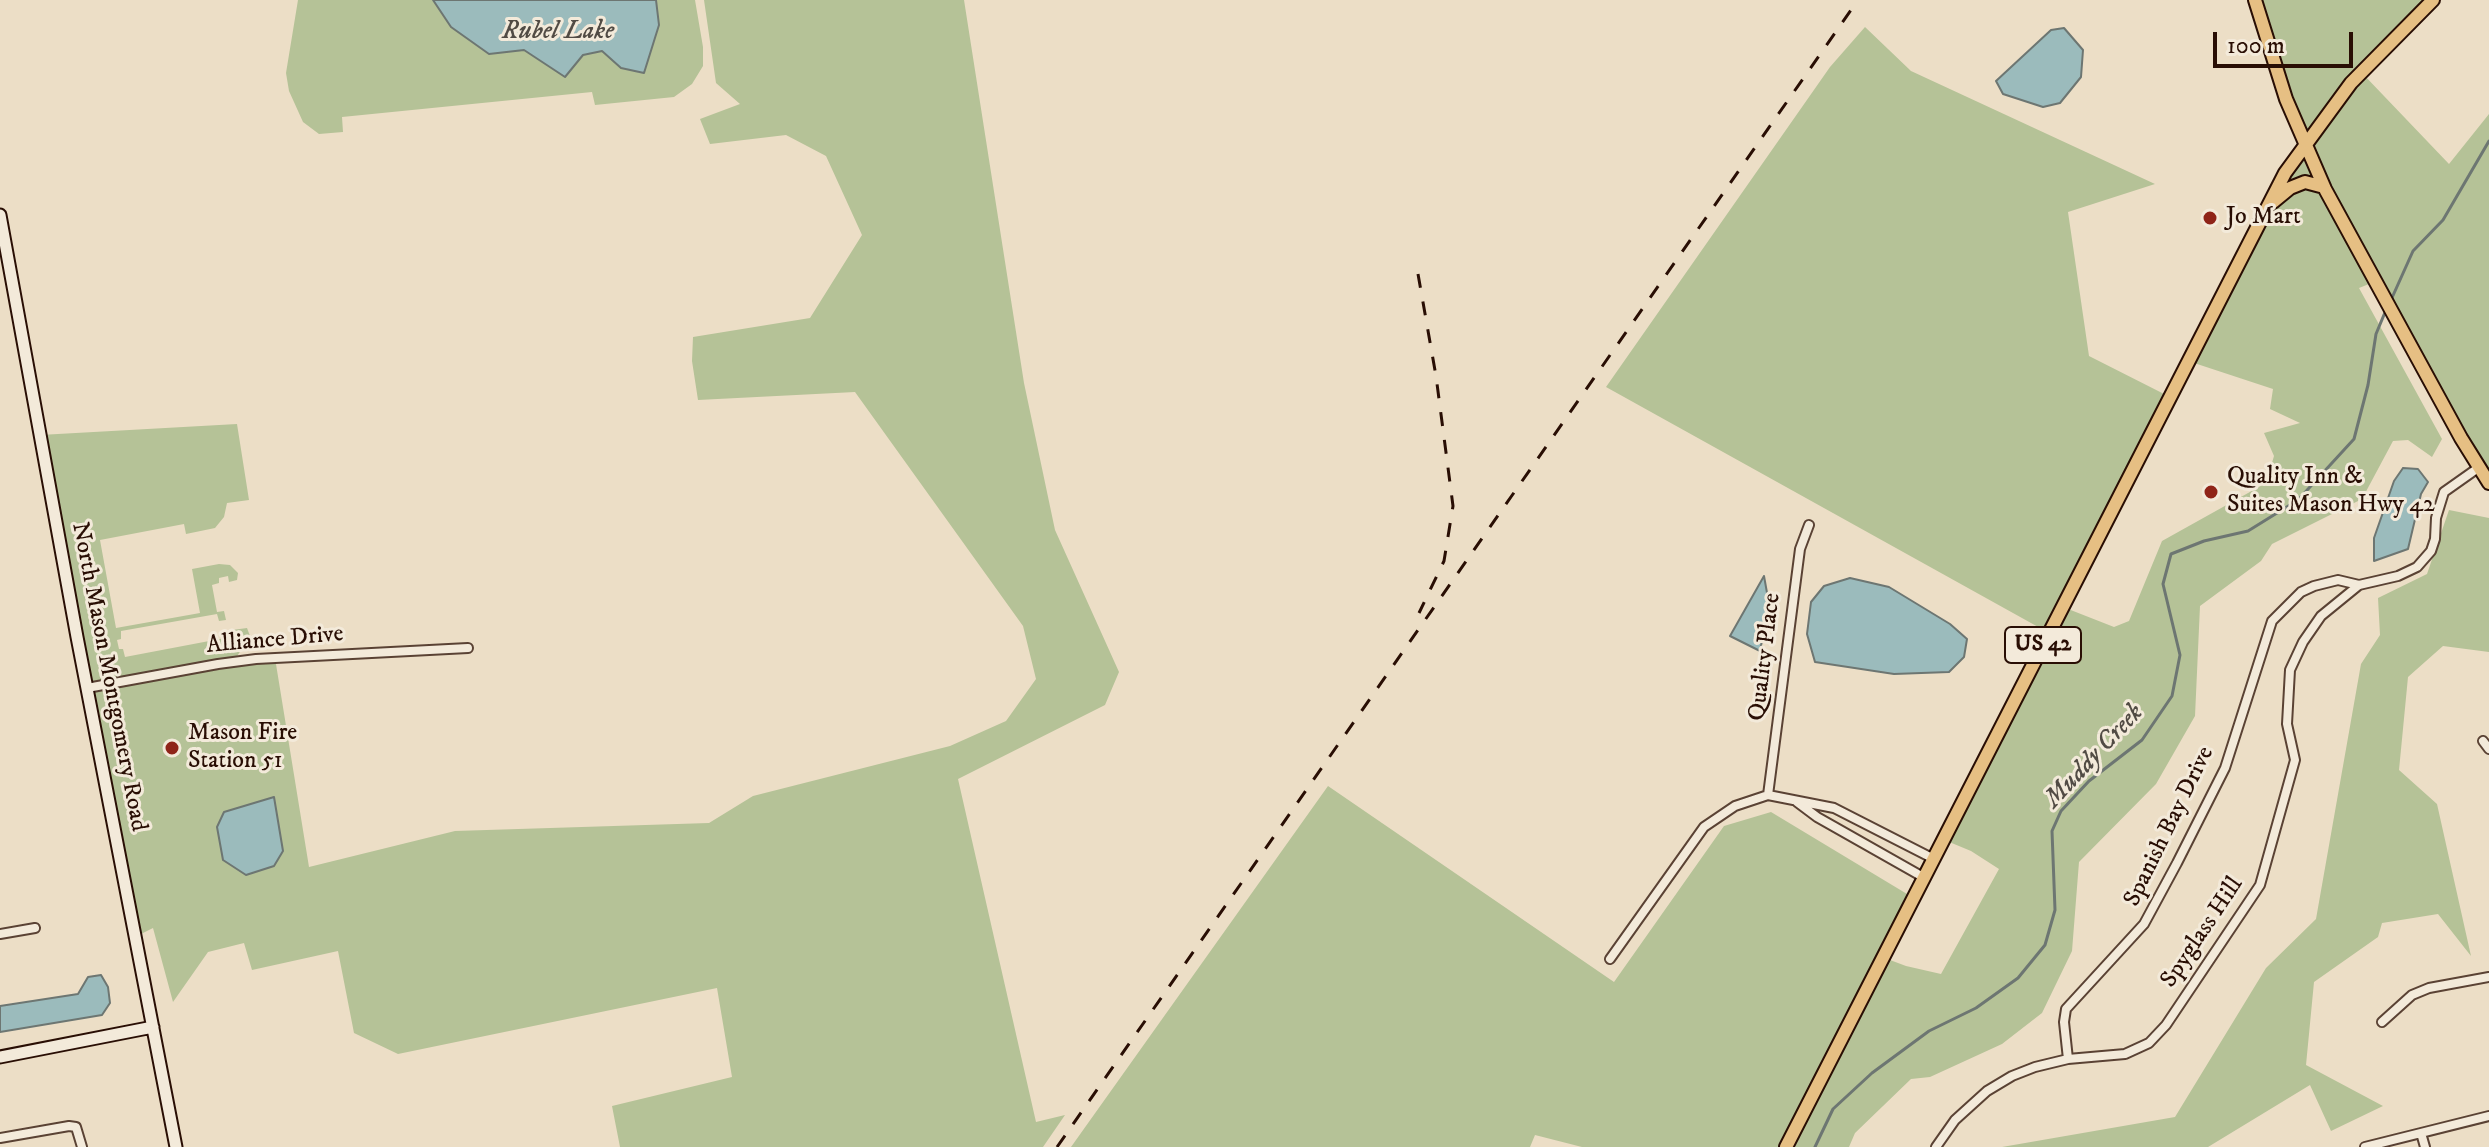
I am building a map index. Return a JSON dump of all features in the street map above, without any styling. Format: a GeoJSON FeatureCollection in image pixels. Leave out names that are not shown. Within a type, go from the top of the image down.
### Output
{"type":"FeatureCollection","features":[{"type":"Feature","properties":{"kind":"main road"},"geometry":{"type":"LineString","coordinates":[[2255,0],[2283,88],[2324,187],[2489,483]]}},
{"type":"Feature","properties":{"kind":"main road","name":"US 42"},"geometry":{"type":"LineString","coordinates":[[1786,1147],[2265,209],[2304,143],[2351,83],[2433,0]]}},
{"type":"Feature","properties":{"kind":"main road"},"geometry":{"type":"LineString","coordinates":[[2265,209],[2290,188],[2305,182],[2324,187]]}},
{"type":"Feature","properties":{"kind":"main road","name":"North Mason Montgomery Road"},"geometry":{"type":"LineString","coordinates":[[0,215],[176,1147]]}},
{"type":"Feature","properties":{"kind":"main road"},"geometry":{"type":"LineString","coordinates":[[0,1057],[153,1027]]}},
{"type":"Feature","properties":{"kind":"street","name":"Spyglass Hill"},"geometry":{"type":"LineString","coordinates":[[2068,1059],[2125,1054],[2149,1043],[2166,1025],[2260,885],[2295,760],[2287,724],[2290,670],[2303,642],[2321,616],[2359,585],[2398,576],[2417,567],[2431,551],[2444,492],[2478,468]]}},
{"type":"Feature","properties":{"kind":"street","name":"Quality Place"},"geometry":{"type":"LineString","coordinates":[[1768,795],[1800,549],[1809,525]]}},
{"type":"Feature","properties":{"kind":"street","name":"Spanish Bay Drive"},"geometry":{"type":"LineString","coordinates":[[2068,1059],[2064,1022],[2066,1009],[2144,924],[2177,863],[2225,768],[2272,621],[2301,592],[2314,586],[2338,580],[2359,585]]}},
{"type":"Feature","properties":{"kind":"street","name":"Alliance Drive"},"geometry":{"type":"LineString","coordinates":[[87,688],[256,659],[468,648]]}},
{"type":"Feature","properties":{"kind":"street"},"geometry":{"type":"LineString","coordinates":[[2483,741],[2489,749]]}},
{"type":"Feature","properties":{"kind":"street"},"geometry":{"type":"LineString","coordinates":[[1610,959],[1704,827],[1735,806],[1768,795],[1834,808],[1932,858]]}},
{"type":"Feature","properties":{"kind":"street"},"geometry":{"type":"LineString","coordinates":[[1793,800],[1923,877]]}},
{"type":"Feature","properties":{"kind":"street"},"geometry":{"type":"LineString","coordinates":[[0,934],[35,928]]}},
{"type":"Feature","properties":{"kind":"street"},"geometry":{"type":"LineString","coordinates":[[2382,1022],[2412,995],[2429,988],[2489,977]]}},
{"type":"Feature","properties":{"kind":"street"},"geometry":{"type":"LineString","coordinates":[[1936,1147],[1955,1120],[1987,1091],[2012,1076],[2068,1059]]}},
{"type":"Feature","properties":{"kind":"street"},"geometry":{"type":"LineString","coordinates":[[2365,1147],[2489,1116]]}},
{"type":"Feature","properties":{"kind":"street"},"geometry":{"type":"LineString","coordinates":[[0,1138],[69,1126],[76,1127],[82,1147]]}},
{"type":"Feature","properties":{"kind":"street"},"geometry":{"type":"LineString","coordinates":[[2421,1133],[2425,1147]]}},
{"type":"Feature","properties":{"kind":"green space"},"geometry":{"type":"Polygon","coordinates":[[[298,0],[695,0],[703,66],[692,84],[674,97],[595,105],[592,92],[342,117],[343,132],[319,134],[303,122],[289,91],[286,73],[298,0]]]}},
{"type":"Feature","properties":{"kind":"green space"},"geometry":{"type":"Polygon","coordinates":[[[704,0],[964,0],[1024,383],[1055,530],[1119,672],[1105,705],[958,779],[1036,1122],[1065,1115],[1043,1147],[620,1147],[612,1106],[732,1077],[717,988],[398,1054],[354,1033],[338,951],[252,970],[244,943],[208,952],[173,1002],[153,928],[135,937],[40,435],[237,424],[249,500],[227,503],[224,517],[215,528],[186,534],[184,524],[100,540],[116,628],[200,613],[192,569],[219,564],[230,565],[238,573],[237,580],[229,582],[228,576],[219,578],[219,583],[212,585],[217,612],[224,611],[226,620],[219,621],[217,614],[121,631],[121,639],[117,640],[119,649],[123,649],[125,657],[225,638],[225,631],[247,628],[250,636],[234,661],[275,658],[309,867],[455,831],[709,823],[753,796],[950,746],[1006,721],[1036,679],[1023,626],[855,392],[698,400],[692,361],[693,337],[810,318],[862,235],[826,156],[786,135],[710,144],[700,119],[740,104],[716,83],[704,0]]]}},
{"type":"Feature","properties":{"kind":"green space"},"geometry":{"type":"Polygon","coordinates":[[[2260,0],[2435,0],[2362,73],[2449,164],[2489,114],[2489,483],[2374,282],[2359,288],[2442,439],[2432,457],[2408,440],[2393,441],[2362,499],[2272,544],[2261,561],[2200,606],[2195,716],[2156,784],[2079,862],[2072,951],[2042,1013],[2002,1044],[1930,1077],[1911,1079],[1855,1133],[1849,1147],[1582,1147],[1535,1135],[1530,1147],[1071,1147],[1328,786],[1614,982],[1724,826],[1771,812],[1912,897],[1882,957],[1941,974],[1999,869],[1971,851],[1942,839],[2049,633],[1606,387],[1830,67],[1865,27],[1911,71],[2155,184],[2068,212],[2089,356],[2170,397],[2063,607],[2114,627],[2129,621],[2162,541],[2266,483],[2274,456],[2264,433],[2300,423],[2270,409],[2273,389],[2188,361],[2304,143],[2260,0]]]}},
{"type":"Feature","properties":{"kind":"green space"},"geometry":{"type":"Polygon","coordinates":[[[2449,510],[2489,518],[2489,652],[2443,646],[2408,677],[2399,770],[2437,804],[2471,956],[2438,914],[2382,923],[2378,937],[2314,982],[2306,1065],[2383,1106],[2331,1131],[2310,1085],[2208,1147],[2002,1147],[2175,1117],[2266,968],[2316,919],[2361,664],[2380,635],[2378,598],[2427,574],[2449,510]]]}},
{"type":"Feature","properties":{"kind":"water","name":"Rubel Lake"},"geometry":{"type":"Polygon","coordinates":[[[433,0],[656,0],[659,25],[644,73],[621,68],[602,51],[583,55],[565,77],[524,50],[489,54],[451,27],[433,0]]]}},
{"type":"Feature","properties":{"kind":"water"},"geometry":{"type":"Polygon","coordinates":[[[2064,28],[2083,50],[2081,77],[2060,103],[2043,107],[2003,94],[1996,81],[2051,30],[2064,28]]]}},
{"type":"Feature","properties":{"kind":"water"},"geometry":{"type":"Polygon","coordinates":[[[2403,468],[2418,469],[2428,482],[2421,494],[2408,549],[2374,561],[2374,538],[2394,481],[2403,468]]]}},
{"type":"Feature","properties":{"kind":"water"},"geometry":{"type":"Polygon","coordinates":[[[1764,576],[1769,604],[1760,651],[1730,636],[1764,576]]]}},
{"type":"Feature","properties":{"kind":"water"},"geometry":{"type":"Polygon","coordinates":[[[1850,578],[1889,587],[1950,624],[1967,639],[1964,657],[1949,672],[1894,674],[1815,662],[1807,634],[1811,602],[1824,586],[1850,578]]]}},
{"type":"Feature","properties":{"kind":"water"},"geometry":{"type":"Polygon","coordinates":[[[274,797],[283,851],[274,866],[246,875],[223,860],[217,827],[224,812],[274,797]]]}},
{"type":"Feature","properties":{"kind":"water"},"geometry":{"type":"Polygon","coordinates":[[[101,975],[108,987],[110,1003],[102,1015],[0,1032],[0,1006],[78,994],[88,977],[101,975]]]}},
{"type":"Feature","properties":{"kind":"waterway","name":"Muddy Creek"},"geometry":{"type":"LineString","coordinates":[[2391,300],[2413,251],[2443,220],[2489,141]]}},
{"type":"Feature","properties":{"kind":"waterway","name":"Muddy Creek"},"geometry":{"type":"LineString","coordinates":[[1815,1147],[1833,1109],[1872,1073],[1929,1031],[1976,1008],[2018,978],[2045,945],[2055,910],[2052,831],[2061,811],[2089,781],[2142,740],[2172,696],[2180,655],[2163,584],[2171,554],[2204,541],[2248,531],[2298,500],[2354,439],[2368,385],[2376,334],[2386,310]]}},
{"type":"Feature","properties":{"kind":"railway"},"geometry":{"type":"LineString","coordinates":[[1057,1147],[1858,0]]}},
{"type":"Feature","properties":{"kind":"railway"},"geometry":{"type":"LineString","coordinates":[[1418,274],[1436,376],[1453,506],[1444,561],[1419,613]]}},
{"type":"Feature","properties":{"kind":"place","name":"Jo Mart"},"geometry":{"type":"Point","coordinates":[2210,218]}},
{"type":"Feature","properties":{"kind":"place","name":"Quality Inn & Suites Mason Hwy 42"},"geometry":{"type":"Point","coordinates":[2211,492]}},
{"type":"Feature","properties":{"kind":"place","name":"Mason Fire Station 51"},"geometry":{"type":"Point","coordinates":[172,748]}}]}
